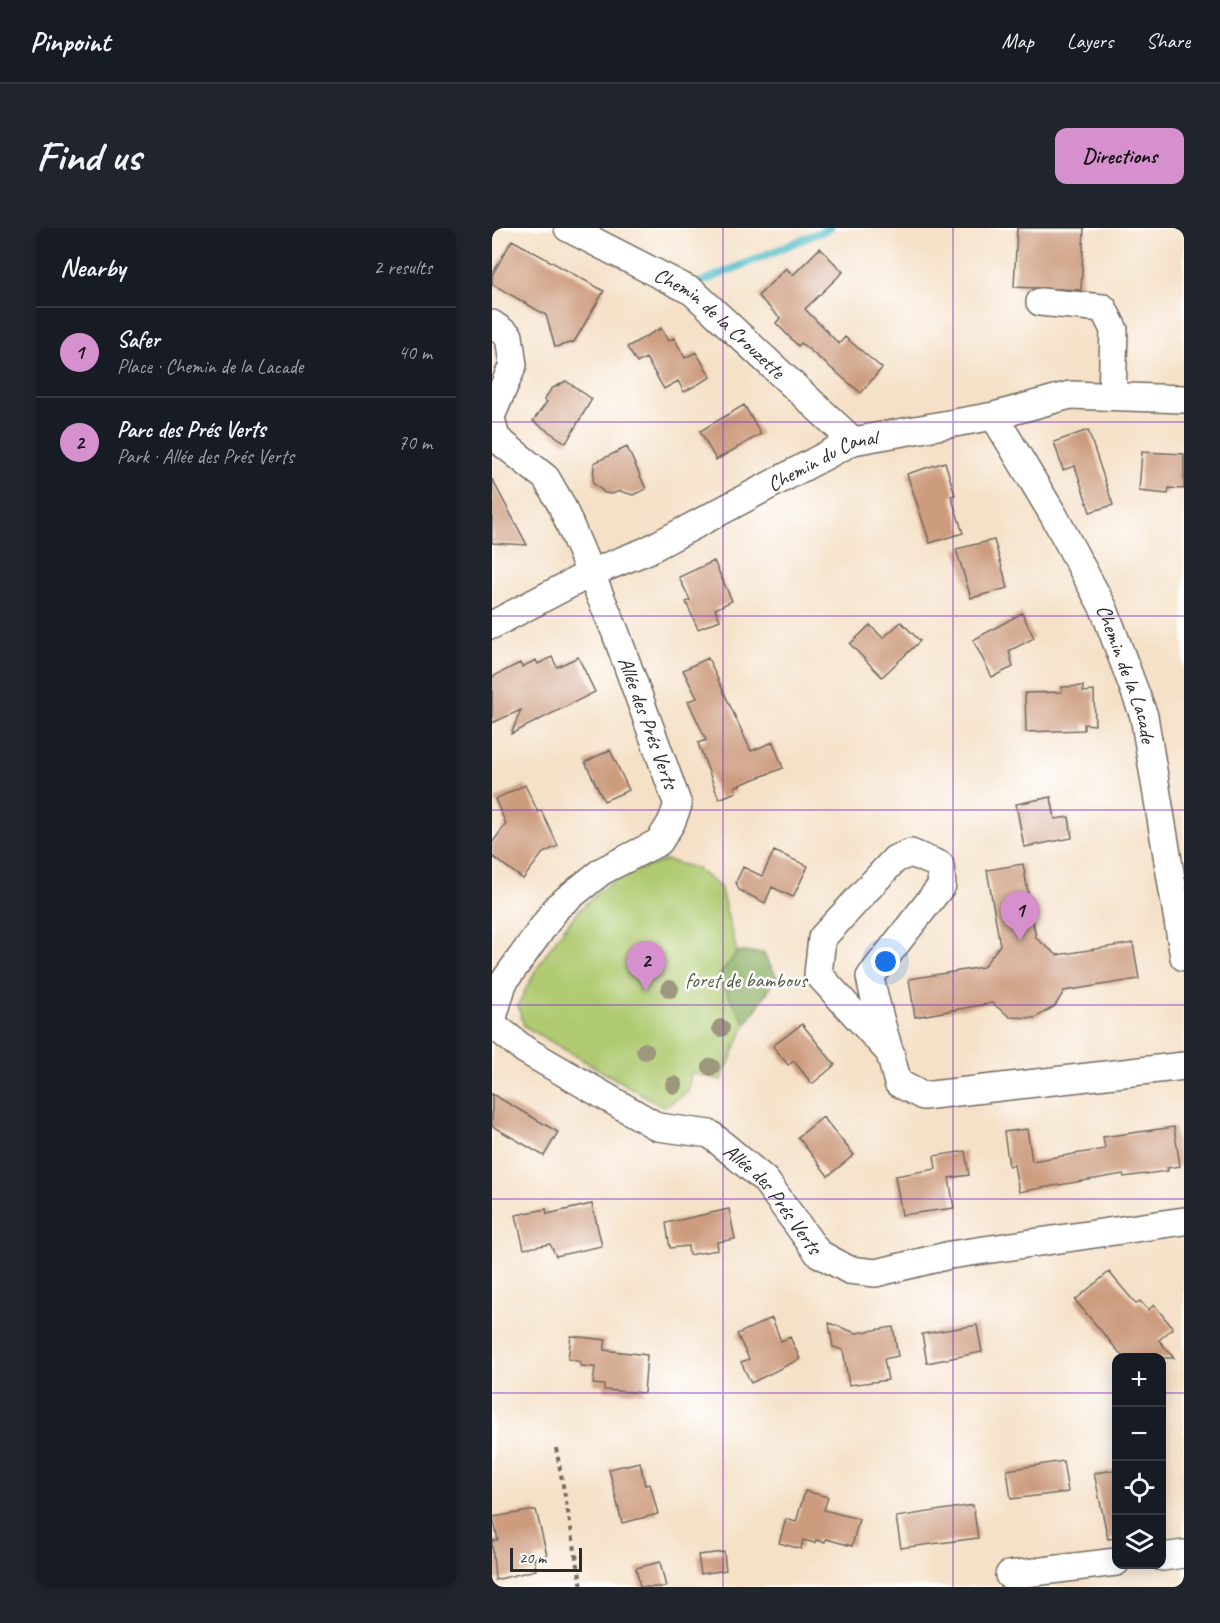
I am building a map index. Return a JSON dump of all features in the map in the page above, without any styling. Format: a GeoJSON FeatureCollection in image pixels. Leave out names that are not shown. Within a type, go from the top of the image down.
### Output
{"type":"FeatureCollection","features":[{"type":"Feature","properties":{"kind":"street","name":"Chemin de la Crouzette"},"geometry":{"type":"LineString","coordinates":[[568,228],[693,292],[853,441]]}},
{"type":"Feature","properties":{"kind":"street"},"geometry":{"type":"LineString","coordinates":[[1040,302],[1103,308],[1114,330],[1112,396]]}},
{"type":"Feature","properties":{"kind":"street"},"geometry":{"type":"LineString","coordinates":[[492,324],[509,336],[513,365],[492,414]]}},
{"type":"Feature","properties":{"kind":"street","name":"Chemin du Canal"},"geometry":{"type":"LineString","coordinates":[[492,625],[591,573],[646,551],[853,441],[994,416],[1070,395],[1184,399]]}},
{"type":"Feature","properties":{"kind":"street","name":"Chemin de la Lacade"},"geometry":{"type":"LineString","coordinates":[[994,416],[1054,516],[1104,609],[1144,716],[1184,957]]}},
{"type":"Feature","properties":{"kind":"street","name":"Allée des Prés Verts"},"geometry":{"type":"LineString","coordinates":[[492,422],[496,438],[546,478],[591,573],[678,805],[672,823],[658,842],[603,871],[558,906],[503,983],[492,1023],[525,1050],[658,1127],[710,1134],[765,1180],[818,1253],[849,1270],[876,1273],[950,1255],[1184,1221]]}},
{"type":"Feature","properties":{"kind":"street"},"geometry":{"type":"LineString","coordinates":[[891,1054],[818,974],[822,938],[895,859],[911,853],[940,865],[942,885],[870,977],[877,1012],[891,1054],[898,1083],[923,1096],[1184,1066]]}},
{"type":"Feature","properties":{"kind":"street"},"geometry":{"type":"LineString","coordinates":[[1166,1556],[1184,1554]]}},
{"type":"Feature","properties":{"kind":"street"},"geometry":{"type":"LineString","coordinates":[[1009,1575],[1112,1562]]}},
{"type":"Feature","properties":{"kind":"path"},"geometry":{"type":"LineString","coordinates":[[556,1448],[582,1587]]}},
{"type":"Feature","properties":{"kind":"green space"},"geometry":{"type":"Polygon","coordinates":[[[666,860],[695,868],[720,887],[737,952],[763,953],[777,977],[746,1024],[721,1080],[691,1073],[688,1092],[664,1107],[524,1026],[518,1006],[546,955],[571,920],[585,905],[614,881],[666,860]]]}},
{"type":"Feature","properties":{"kind":"green space","name":"foret de bambous"},"geometry":{"type":"Polygon","coordinates":[[[737,952],[763,953],[777,977],[746,1024],[718,977],[737,952]]]}},
{"type":"Feature","properties":{"kind":"building"},"geometry":{"type":"Polygon","coordinates":[[[1017,228],[1084,228],[1081,290],[1014,287],[1017,228]]]}},
{"type":"Feature","properties":{"kind":"building"},"geometry":{"type":"Polygon","coordinates":[[[512,240],[604,291],[574,342],[555,347],[546,315],[492,284],[492,275],[512,240]]]}},
{"type":"Feature","properties":{"kind":"building"},"geometry":{"type":"Polygon","coordinates":[[[820,248],[843,272],[805,309],[839,344],[845,337],[882,368],[861,393],[801,343],[798,346],[776,323],[780,318],[758,296],[786,268],[793,275],[820,248]]]}},
{"type":"Feature","properties":{"kind":"building"},"geometry":{"type":"Polygon","coordinates":[[[661,328],[668,341],[674,338],[685,358],[696,352],[711,377],[684,392],[678,381],[664,389],[646,358],[637,363],[627,347],[661,328]]]}},
{"type":"Feature","properties":{"kind":"building"},"geometry":{"type":"Polygon","coordinates":[[[566,381],[592,399],[566,443],[533,421],[547,402],[544,400],[551,389],[566,381]]]}},
{"type":"Feature","properties":{"kind":"building"},"geometry":{"type":"Polygon","coordinates":[[[744,405],[761,434],[716,460],[700,431],[744,405]]]}},
{"type":"Feature","properties":{"kind":"building"},"geometry":{"type":"Polygon","coordinates":[[[1088,430],[1113,505],[1090,512],[1075,466],[1063,470],[1054,442],[1088,430]]]}},
{"type":"Feature","properties":{"kind":"building"},"geometry":{"type":"Polygon","coordinates":[[[627,447],[646,489],[633,495],[620,491],[612,494],[605,493],[593,483],[594,463],[627,447]]]}},
{"type":"Feature","properties":{"kind":"building"},"geometry":{"type":"Polygon","coordinates":[[[1142,452],[1184,454],[1184,489],[1169,488],[1168,494],[1139,491],[1142,452]]]}},
{"type":"Feature","properties":{"kind":"building"},"geometry":{"type":"Polygon","coordinates":[[[945,462],[955,495],[951,496],[963,533],[930,543],[907,474],[945,462]]]}},
{"type":"Feature","properties":{"kind":"building"},"geometry":{"type":"Polygon","coordinates":[[[492,479],[527,545],[492,543],[492,479]]]}},
{"type":"Feature","properties":{"kind":"building"},"geometry":{"type":"Polygon","coordinates":[[[994,540],[1008,588],[971,598],[956,549],[994,540]]]}},
{"type":"Feature","properties":{"kind":"building"},"geometry":{"type":"Polygon","coordinates":[[[714,561],[732,601],[715,609],[720,620],[698,629],[686,602],[690,600],[679,577],[714,561]]]}},
{"type":"Feature","properties":{"kind":"building"},"geometry":{"type":"Polygon","coordinates":[[[1022,613],[1034,638],[1009,651],[1013,667],[992,677],[973,640],[1022,613]]]}},
{"type":"Feature","properties":{"kind":"building"},"geometry":{"type":"Polygon","coordinates":[[[901,622],[920,641],[882,677],[850,644],[870,625],[883,638],[901,622]]]}},
{"type":"Feature","properties":{"kind":"building"},"geometry":{"type":"Polygon","coordinates":[[[552,657],[557,667],[578,657],[595,692],[511,734],[521,710],[492,723],[492,677],[520,663],[522,667],[536,660],[538,664],[552,657]]]}},
{"type":"Feature","properties":{"kind":"building"},"geometry":{"type":"Polygon","coordinates":[[[708,658],[751,751],[773,742],[783,768],[734,787],[736,792],[719,799],[698,743],[706,740],[688,701],[697,698],[683,670],[708,658]]]}},
{"type":"Feature","properties":{"kind":"building"},"geometry":{"type":"Polygon","coordinates":[[[1083,686],[1083,692],[1094,691],[1095,725],[1084,724],[1084,730],[1026,732],[1025,693],[1062,692],[1062,687],[1083,686]]]}},
{"type":"Feature","properties":{"kind":"building"},"geometry":{"type":"Polygon","coordinates":[[[610,750],[629,790],[604,801],[585,762],[610,750]]]}},
{"type":"Feature","properties":{"kind":"building"},"geometry":{"type":"Polygon","coordinates":[[[525,785],[538,812],[541,810],[558,846],[543,853],[523,879],[492,856],[492,843],[506,824],[495,799],[525,785]]]}},
{"type":"Feature","properties":{"kind":"building"},"geometry":{"type":"Polygon","coordinates":[[[1051,797],[1055,819],[1069,817],[1072,838],[1024,847],[1016,804],[1051,797]]]}},
{"type":"Feature","properties":{"kind":"building"},"geometry":{"type":"Polygon","coordinates":[[[774,851],[808,866],[793,897],[772,887],[765,903],[739,890],[736,882],[743,867],[762,876],[774,851]]]}},
{"type":"Feature","properties":{"kind":"building"},"geometry":{"type":"Polygon","coordinates":[[[1023,864],[1036,938],[1057,955],[1133,943],[1139,979],[1064,991],[1055,1006],[1035,1018],[1010,1017],[992,1003],[915,1017],[909,979],[983,967],[1000,945],[987,870],[1023,864]]]}},
{"type":"Feature","properties":{"kind":"building"},"geometry":{"type":"Polygon","coordinates":[[[802,1024],[835,1065],[812,1084],[794,1061],[788,1065],[773,1046],[802,1024]]]}},
{"type":"Feature","properties":{"kind":"building"},"geometry":{"type":"Polygon","coordinates":[[[492,1094],[558,1132],[544,1156],[492,1126],[492,1094]]]}},
{"type":"Feature","properties":{"kind":"building"},"geometry":{"type":"Polygon","coordinates":[[[823,1117],[854,1155],[828,1176],[798,1137],[823,1117]]]}},
{"type":"Feature","properties":{"kind":"building"},"geometry":{"type":"Polygon","coordinates":[[[1174,1127],[1180,1166],[1167,1168],[1168,1171],[1124,1177],[1123,1174],[1019,1192],[1014,1165],[1009,1166],[1004,1132],[1027,1129],[1032,1161],[1105,1149],[1103,1137],[1174,1127]]]}},
{"type":"Feature","properties":{"kind":"building"},"geometry":{"type":"Polygon","coordinates":[[[965,1151],[969,1175],[949,1178],[954,1208],[902,1215],[895,1176],[936,1169],[934,1156],[965,1151]]]}},
{"type":"Feature","properties":{"kind":"building"},"geometry":{"type":"Polygon","coordinates":[[[592,1204],[602,1246],[556,1256],[550,1244],[524,1249],[516,1215],[546,1209],[547,1214],[592,1204]]]}},
{"type":"Feature","properties":{"kind":"building"},"geometry":{"type":"Polygon","coordinates":[[[729,1209],[735,1239],[717,1242],[718,1250],[689,1255],[688,1246],[670,1248],[666,1223],[729,1209]]]}},
{"type":"Feature","properties":{"kind":"building"},"geometry":{"type":"Polygon","coordinates":[[[1109,1272],[1136,1304],[1140,1301],[1148,1310],[1154,1305],[1173,1328],[1159,1340],[1174,1358],[1166,1358],[1166,1353],[1120,1353],[1075,1300],[1109,1272]]]}},
{"type":"Feature","properties":{"kind":"building"},"geometry":{"type":"Polygon","coordinates":[[[772,1318],[781,1341],[790,1337],[800,1359],[751,1383],[741,1362],[749,1359],[737,1334],[772,1318]]]}},
{"type":"Feature","properties":{"kind":"building"},"geometry":{"type":"Polygon","coordinates":[[[829,1323],[856,1333],[893,1327],[898,1356],[884,1359],[888,1380],[849,1385],[843,1350],[833,1347],[829,1323]]]}},
{"type":"Feature","properties":{"kind":"building"},"geometry":{"type":"Polygon","coordinates":[[[977,1325],[982,1352],[927,1363],[922,1334],[977,1325]]]}},
{"type":"Feature","properties":{"kind":"building"},"geometry":{"type":"Polygon","coordinates":[[[571,1336],[606,1340],[604,1350],[647,1355],[644,1393],[604,1390],[604,1385],[593,1384],[595,1367],[581,1366],[581,1362],[568,1359],[571,1336]]]}},
{"type":"Feature","properties":{"kind":"building"},"geometry":{"type":"Polygon","coordinates":[[[1063,1461],[1068,1492],[1011,1499],[1007,1470],[1063,1461]]]}},
{"type":"Feature","properties":{"kind":"building"},"geometry":{"type":"Polygon","coordinates":[[[640,1462],[645,1485],[650,1484],[658,1514],[622,1523],[609,1469],[640,1462]]]}},
{"type":"Feature","properties":{"kind":"building"},"geometry":{"type":"Polygon","coordinates":[[[1112,1471],[1112,1538],[1108,1539],[1094,1473],[1112,1471]]]}},
{"type":"Feature","properties":{"kind":"building"},"geometry":{"type":"Polygon","coordinates":[[[805,1491],[828,1497],[824,1510],[859,1519],[852,1546],[826,1539],[825,1542],[816,1540],[815,1543],[803,1540],[801,1549],[779,1543],[786,1519],[796,1522],[805,1491]]]}},
{"type":"Feature","properties":{"kind":"building"},"geometry":{"type":"Polygon","coordinates":[[[973,1505],[978,1538],[901,1548],[896,1517],[973,1505]]]}},
{"type":"Feature","properties":{"kind":"building"},"geometry":{"type":"Polygon","coordinates":[[[536,1510],[547,1555],[534,1558],[536,1570],[495,1580],[492,1541],[498,1540],[493,1517],[536,1510]]]}},
{"type":"Feature","properties":{"kind":"building"},"geometry":{"type":"Polygon","coordinates":[[[724,1552],[726,1570],[701,1574],[698,1555],[724,1552]]]}},
{"type":"Feature","properties":{"kind":"building"},"geometry":{"type":"Polygon","coordinates":[[[660,1562],[666,1587],[640,1587],[636,1568],[660,1562]]]}},
{"type":"Feature","properties":{"kind":"waterway"},"geometry":{"type":"LineString","coordinates":[[699,283],[830,228]]}},
{"type":"Feature","properties":{"kind":"place","name":"Safer"},"geometry":{"type":"Point","coordinates":[1020,941]}},
{"type":"Feature","properties":{"kind":"place","name":"Parc des Prés Verts"},"geometry":{"type":"Point","coordinates":[646,991]}}]}
